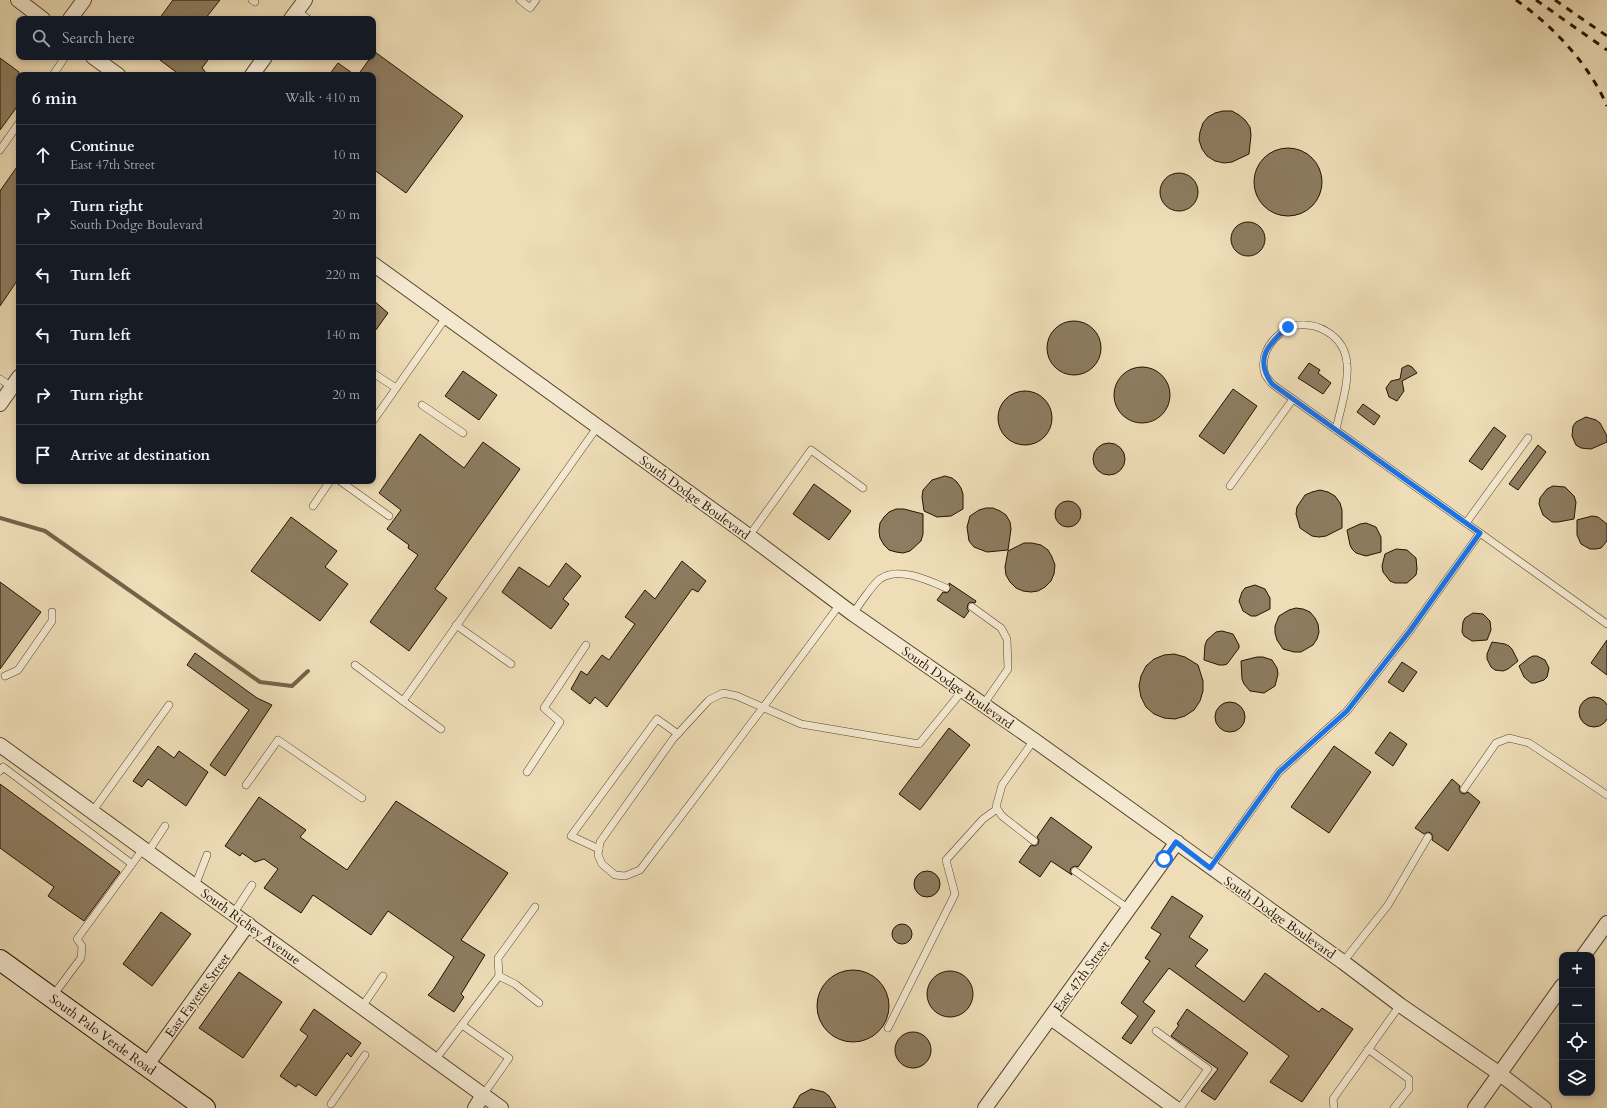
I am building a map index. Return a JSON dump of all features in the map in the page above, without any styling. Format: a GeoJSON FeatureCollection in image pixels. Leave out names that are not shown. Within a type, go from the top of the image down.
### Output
{"type":"FeatureCollection","features":[{"type":"Feature","properties":{"kind":"main road","name":"South Palo Verde Road"},"geometry":{"type":"LineString","coordinates":[[0,960],[205,1108]]}},
{"type":"Feature","properties":{"kind":"street"},"geometry":{"type":"LineString","coordinates":[[18,0],[39,16]]}},
{"type":"Feature","properties":{"kind":"street"},"geometry":{"type":"LineString","coordinates":[[72,16],[84,0]]}},
{"type":"Feature","properties":{"kind":"street"},"geometry":{"type":"LineString","coordinates":[[97,60],[114,72]]}},
{"type":"Feature","properties":{"kind":"street"},"geometry":{"type":"LineString","coordinates":[[254,72],[263,60]]}},
{"type":"Feature","properties":{"kind":"street","name":"South Dodge Boulevard"},"geometry":{"type":"LineString","coordinates":[[376,266],[447,316],[749,536],[852,614],[1034,740],[1210,868],[1343,962],[1400,1005],[1500,1074],[1544,1108]]}},
{"type":"Feature","properties":{"kind":"street"},"geometry":{"type":"LineString","coordinates":[[0,404],[15,382]]}},
{"type":"Feature","properties":{"kind":"street","name":"South Richey Avenue"},"geometry":{"type":"LineString","coordinates":[[0,745],[501,1108]]}},
{"type":"Feature","properties":{"kind":"street","name":"East 47th Street"},"geometry":{"type":"LineString","coordinates":[[984,1108],[1051,1018],[1176,842]]}},
{"type":"Feature","properties":{"kind":"street"},"geometry":{"type":"LineString","coordinates":[[1586,952],[1607,923]]}},
{"type":"Feature","properties":{"kind":"street","name":"East Fayette Street"},"geometry":{"type":"LineString","coordinates":[[146,1066],[248,924]]}},
{"type":"Feature","properties":{"kind":"street"},"geometry":{"type":"LineString","coordinates":[[1476,1108],[1561,988]]}},
{"type":"Feature","properties":{"kind":"street"},"geometry":{"type":"LineString","coordinates":[[1051,1018],[1175,1108]]}},
{"type":"Feature","properties":{"kind":"street"},"geometry":{"type":"LineString","coordinates":[[474,1108],[483,1095]]}},
{"type":"Feature","properties":{"kind":"lane"},"geometry":{"type":"LineString","coordinates":[[520,0],[530,8],[536,0]]}},
{"type":"Feature","properties":{"kind":"lane"},"geometry":{"type":"LineString","coordinates":[[55,72],[63,60]]}},
{"type":"Feature","properties":{"kind":"lane"},"geometry":{"type":"LineString","coordinates":[[0,150],[16,127]]}},
{"type":"Feature","properties":{"kind":"lane"},"geometry":{"type":"LineString","coordinates":[[376,417],[447,316]]}},
{"type":"Feature","properties":{"kind":"lane"},"geometry":{"type":"LineString","coordinates":[[1336,430],[1347,377],[1347,363],[1342,347],[1333,335],[1321,328],[1306,324],[1288,327],[1272,340],[1264,356],[1265,374],[1272,384],[1336,430],[1607,624]]}},
{"type":"Feature","properties":{"kind":"lane"},"geometry":{"type":"LineString","coordinates":[[376,375],[396,388]]}},
{"type":"Feature","properties":{"kind":"lane"},"geometry":{"type":"LineString","coordinates":[[0,379],[15,382]]}},
{"type":"Feature","properties":{"kind":"lane"},"geometry":{"type":"LineString","coordinates":[[1230,486],[1293,399]]}},
{"type":"Feature","properties":{"kind":"lane"},"geometry":{"type":"LineString","coordinates":[[422,405],[463,433]]}},
{"type":"Feature","properties":{"kind":"lane"},"geometry":{"type":"LineString","coordinates":[[404,701],[456,625],[598,426]]}},
{"type":"Feature","properties":{"kind":"lane"},"geometry":{"type":"LineString","coordinates":[[1466,523],[1528,438]]}},
{"type":"Feature","properties":{"kind":"lane"},"geometry":{"type":"LineString","coordinates":[[749,536],[811,450],[863,488]]}},
{"type":"Feature","properties":{"kind":"lane"},"geometry":{"type":"LineString","coordinates":[[313,506],[328,484]]}},
{"type":"Feature","properties":{"kind":"lane"},"geometry":{"type":"LineString","coordinates":[[344,484],[389,516]]}},
{"type":"Feature","properties":{"kind":"lane"},"geometry":{"type":"LineString","coordinates":[[1210,868],[1279,772],[1347,711],[1409,632],[1480,533]]}},
{"type":"Feature","properties":{"kind":"lane"},"geometry":{"type":"LineString","coordinates":[[852,614],[880,579],[895,573],[923,577],[946,588]]}},
{"type":"Feature","properties":{"kind":"lane"},"geometry":{"type":"LineString","coordinates":[[840,604],[763,708],[640,870],[625,876],[615,875],[602,864],[598,855],[600,842],[678,734],[709,700],[723,693],[737,696],[763,708],[801,724],[918,744],[963,690]]}},
{"type":"Feature","properties":{"kind":"lane"},"geometry":{"type":"LineString","coordinates":[[972,607],[1001,628],[1007,639],[1008,669],[983,705]]}},
{"type":"Feature","properties":{"kind":"lane"},"geometry":{"type":"LineString","coordinates":[[5,676],[18,670],[52,621],[52,612]]}},
{"type":"Feature","properties":{"kind":"lane"},"geometry":{"type":"LineString","coordinates":[[456,625],[511,664]]}},
{"type":"Feature","properties":{"kind":"lane"},"geometry":{"type":"LineString","coordinates":[[527,772],[560,722],[544,708],[586,645]]}},
{"type":"Feature","properties":{"kind":"lane"},"geometry":{"type":"LineString","coordinates":[[355,665],[441,729]]}},
{"type":"Feature","properties":{"kind":"lane"},"geometry":{"type":"LineString","coordinates":[[92,812],[169,705]]}},
{"type":"Feature","properties":{"kind":"lane"},"geometry":{"type":"LineString","coordinates":[[599,849],[571,836],[657,719],[678,734]]}},
{"type":"Feature","properties":{"kind":"lane"},"geometry":{"type":"LineString","coordinates":[[1464,789],[1496,743],[1509,738],[1529,742],[1607,795]]}},
{"type":"Feature","properties":{"kind":"lane"},"geometry":{"type":"LineString","coordinates":[[246,785],[278,740],[362,798]]}},
{"type":"Feature","properties":{"kind":"lane"},"geometry":{"type":"LineString","coordinates":[[1034,740],[1002,785],[996,807],[1002,816],[1034,841]]}},
{"type":"Feature","properties":{"kind":"lane"},"geometry":{"type":"LineString","coordinates":[[0,771],[3,767],[132,864]]}},
{"type":"Feature","properties":{"kind":"lane"},"geometry":{"type":"LineString","coordinates":[[888,1028],[955,894],[946,860],[983,819],[997,809]]}},
{"type":"Feature","properties":{"kind":"lane"},"geometry":{"type":"LineString","coordinates":[[51,997],[81,958],[82,946],[77,939],[132,864],[165,826]]}},
{"type":"Feature","properties":{"kind":"lane"},"geometry":{"type":"LineString","coordinates":[[1343,962],[1388,905],[1428,837]]}},
{"type":"Feature","properties":{"kind":"lane"},"geometry":{"type":"LineString","coordinates":[[195,886],[207,855]]}},
{"type":"Feature","properties":{"kind":"lane"},"geometry":{"type":"LineString","coordinates":[[1075,870],[1128,909]]}},
{"type":"Feature","properties":{"kind":"lane"},"geometry":{"type":"LineString","coordinates":[[233,914],[252,884]]}},
{"type":"Feature","properties":{"kind":"lane"},"geometry":{"type":"LineString","coordinates":[[436,1060],[499,976],[498,958],[534,906]]}},
{"type":"Feature","properties":{"kind":"lane"},"geometry":{"type":"LineString","coordinates":[[362,1007],[384,976]]}},
{"type":"Feature","properties":{"kind":"lane"},"geometry":{"type":"LineString","coordinates":[[499,976],[515,984],[538,1003]]}},
{"type":"Feature","properties":{"kind":"lane"},"geometry":{"type":"LineString","coordinates":[[1334,1108],[1333,1099],[1400,1005]]}},
{"type":"Feature","properties":{"kind":"lane"},"geometry":{"type":"LineString","coordinates":[[462,1025],[509,1058],[483,1095]]}},
{"type":"Feature","properties":{"kind":"lane"},"geometry":{"type":"LineString","coordinates":[[1156,1031],[1208,1069],[1180,1108]]}},
{"type":"Feature","properties":{"kind":"lane"},"geometry":{"type":"LineString","coordinates":[[1368,1049],[1409,1079],[1409,1088],[1394,1108]]}},
{"type":"Feature","properties":{"kind":"lane"},"geometry":{"type":"LineString","coordinates":[[331,1104],[365,1055]]}},
{"type":"Feature","properties":{"kind":"building"},"geometry":{"type":"Polygon","coordinates":[[[173,0],[220,0],[207,16],[161,16],[173,0]]]}},
{"type":"Feature","properties":{"kind":"building"},"geometry":{"type":"Polygon","coordinates":[[[376,53],[463,116],[406,193],[376,171],[376,72],[360,72],[369,60],[376,60],[376,53]]]}},
{"type":"Feature","properties":{"kind":"building"},"geometry":{"type":"Polygon","coordinates":[[[0,58],[19,72],[16,72],[16,108],[0,130],[0,58]]]}},
{"type":"Feature","properties":{"kind":"building"},"geometry":{"type":"Polygon","coordinates":[[[160,60],[208,60],[202,68],[205,72],[176,72],[160,60]]]}},
{"type":"Feature","properties":{"kind":"building"},"geometry":{"type":"Polygon","coordinates":[[[338,63],[351,72],[331,72],[338,63]]]}},
{"type":"Feature","properties":{"kind":"building"},"geometry":{"type":"Polygon","coordinates":[[[1223,111],[1232,111],[1245,120],[1250,127],[1251,135],[1249,154],[1232,162],[1224,163],[1215,161],[1207,156],[1202,149],[1199,140],[1203,123],[1208,117],[1223,111]]]}},
{"type":"Feature","properties":{"kind":"building"},"geometry":{"type":"Polygon","coordinates":[[[1281,148],[1295,148],[1307,153],[1317,163],[1322,175],[1322,189],[1317,201],[1307,211],[1295,216],[1281,216],[1269,211],[1259,201],[1254,189],[1254,175],[1259,163],[1269,153],[1281,148]]]}},
{"type":"Feature","properties":{"kind":"building"},"geometry":{"type":"Polygon","coordinates":[[[16,168],[16,282],[0,306],[0,191],[16,168]]]}},
{"type":"Feature","properties":{"kind":"building"},"geometry":{"type":"Polygon","coordinates":[[[1179,173],[1189,176],[1195,182],[1198,192],[1195,202],[1189,208],[1179,211],[1169,208],[1163,202],[1160,192],[1163,182],[1169,176],[1179,173]]]}},
{"type":"Feature","properties":{"kind":"building"},"geometry":{"type":"Polygon","coordinates":[[[1251,222],[1258,224],[1263,229],[1265,239],[1263,249],[1258,254],[1245,256],[1238,254],[1233,249],[1231,236],[1233,229],[1238,224],[1251,222]]]}},
{"type":"Feature","properties":{"kind":"building"},"geometry":{"type":"Polygon","coordinates":[[[376,303],[388,313],[376,330],[376,303]]]}},
{"type":"Feature","properties":{"kind":"building"},"geometry":{"type":"Polygon","coordinates":[[[1069,321],[1079,321],[1089,325],[1097,333],[1101,343],[1101,353],[1097,363],[1089,371],[1079,375],[1069,375],[1059,371],[1051,363],[1047,353],[1047,343],[1051,333],[1059,325],[1069,321]]]}},
{"type":"Feature","properties":{"kind":"building"},"geometry":{"type":"Polygon","coordinates":[[[1309,363],[1320,370],[1318,373],[1331,383],[1323,394],[1298,378],[1309,363]]]}},
{"type":"Feature","properties":{"kind":"building"},"geometry":{"type":"Polygon","coordinates":[[[1408,365],[1417,373],[1402,381],[1404,391],[1397,401],[1389,397],[1386,388],[1391,381],[1400,379],[1402,368],[1408,365]]]}},
{"type":"Feature","properties":{"kind":"building"},"geometry":{"type":"Polygon","coordinates":[[[1142,367],[1153,369],[1162,375],[1168,384],[1170,395],[1168,406],[1162,415],[1153,421],[1142,423],[1131,421],[1122,415],[1116,406],[1114,395],[1116,384],[1122,375],[1131,369],[1142,367]]]}},
{"type":"Feature","properties":{"kind":"building"},"geometry":{"type":"Polygon","coordinates":[[[463,371],[497,395],[479,420],[445,396],[463,371]]]}},
{"type":"Feature","properties":{"kind":"building"},"geometry":{"type":"Polygon","coordinates":[[[1233,389],[1257,406],[1224,454],[1199,436],[1233,389]]]}},
{"type":"Feature","properties":{"kind":"building"},"geometry":{"type":"Polygon","coordinates":[[[1025,391],[1035,393],[1044,399],[1050,408],[1052,418],[1050,428],[1044,437],[1035,443],[1025,445],[1015,443],[1006,437],[1000,428],[998,418],[1000,408],[1006,399],[1015,393],[1025,391]]]}},
{"type":"Feature","properties":{"kind":"building"},"geometry":{"type":"Polygon","coordinates":[[[1363,404],[1380,416],[1374,425],[1357,412],[1363,404]]]}},
{"type":"Feature","properties":{"kind":"building"},"geometry":{"type":"Polygon","coordinates":[[[1586,417],[1600,423],[1607,436],[1607,442],[1591,449],[1581,448],[1576,445],[1572,436],[1573,426],[1576,422],[1586,417]]]}},
{"type":"Feature","properties":{"kind":"building"},"geometry":{"type":"Polygon","coordinates":[[[1494,427],[1506,436],[1482,470],[1469,461],[1494,427]]]}},
{"type":"Feature","properties":{"kind":"building"},"geometry":{"type":"Polygon","coordinates":[[[420,434],[464,468],[483,442],[520,469],[435,589],[447,598],[409,651],[370,622],[418,555],[408,548],[409,545],[387,529],[401,510],[379,493],[420,434]]]}},
{"type":"Feature","properties":{"kind":"building"},"geometry":{"type":"Polygon","coordinates":[[[1109,443],[1115,444],[1122,450],[1125,459],[1124,465],[1118,472],[1109,475],[1103,474],[1096,468],[1093,459],[1094,453],[1100,446],[1109,443]]]}},
{"type":"Feature","properties":{"kind":"building"},"geometry":{"type":"Polygon","coordinates":[[[1538,445],[1546,452],[1518,490],[1509,484],[1538,445]]]}},
{"type":"Feature","properties":{"kind":"building"},"geometry":{"type":"Polygon","coordinates":[[[945,476],[952,478],[961,488],[963,494],[963,509],[951,516],[937,517],[924,511],[922,497],[923,490],[932,480],[945,476]]]}},
{"type":"Feature","properties":{"kind":"building"},"geometry":{"type":"Polygon","coordinates":[[[814,484],[851,511],[829,540],[793,514],[814,484]]]}},
{"type":"Feature","properties":{"kind":"building"},"geometry":{"type":"Polygon","coordinates":[[[1553,486],[1565,487],[1574,496],[1576,502],[1574,519],[1552,522],[1543,515],[1539,504],[1540,498],[1547,489],[1553,486]]]}},
{"type":"Feature","properties":{"kind":"building"},"geometry":{"type":"Polygon","coordinates":[[[1320,490],[1335,496],[1340,503],[1342,510],[1342,528],[1326,536],[1319,537],[1312,536],[1300,528],[1296,514],[1297,507],[1305,495],[1320,490]]]}},
{"type":"Feature","properties":{"kind":"building"},"geometry":{"type":"Polygon","coordinates":[[[1068,501],[1077,505],[1081,514],[1077,523],[1068,527],[1059,523],[1055,514],[1059,505],[1068,501]]]}},
{"type":"Feature","properties":{"kind":"building"},"geometry":{"type":"Polygon","coordinates":[[[993,508],[1000,511],[1006,515],[1010,522],[1011,529],[1008,550],[987,552],[974,547],[969,541],[967,527],[970,516],[979,510],[993,508]]]}},
{"type":"Feature","properties":{"kind":"building"},"geometry":{"type":"Polygon","coordinates":[[[896,509],[904,509],[923,514],[923,534],[921,541],[910,551],[903,553],[889,550],[880,538],[880,523],[889,512],[896,509]]]}},
{"type":"Feature","properties":{"kind":"building"},"geometry":{"type":"Polygon","coordinates":[[[1592,516],[1598,517],[1607,524],[1607,541],[1601,548],[1596,549],[1590,549],[1581,544],[1577,535],[1577,520],[1592,516]]]}},
{"type":"Feature","properties":{"kind":"building"},"geometry":{"type":"Polygon","coordinates":[[[291,517],[337,551],[325,567],[348,584],[320,621],[251,571],[291,517]]]}},
{"type":"Feature","properties":{"kind":"building"},"geometry":{"type":"Polygon","coordinates":[[[1366,523],[1376,527],[1381,537],[1381,552],[1366,556],[1356,553],[1352,549],[1347,530],[1366,523]]]}},
{"type":"Feature","properties":{"kind":"building"},"geometry":{"type":"Polygon","coordinates":[[[1024,543],[1041,545],[1048,550],[1055,565],[1054,574],[1051,581],[1038,591],[1023,591],[1016,588],[1006,575],[1005,567],[1008,551],[1024,543]]]}},
{"type":"Feature","properties":{"kind":"building"},"geometry":{"type":"Polygon","coordinates":[[[1396,549],[1407,550],[1416,558],[1416,575],[1407,583],[1395,583],[1390,581],[1383,572],[1382,566],[1385,554],[1396,549]]]}},
{"type":"Feature","properties":{"kind":"building"},"geometry":{"type":"Polygon","coordinates":[[[682,561],[706,581],[698,592],[692,589],[607,707],[595,697],[590,704],[571,689],[581,671],[587,675],[602,655],[609,660],[635,624],[625,617],[645,590],[655,599],[682,561]]]}},
{"type":"Feature","properties":{"kind":"building"},"geometry":{"type":"Polygon","coordinates":[[[566,563],[581,576],[563,599],[569,604],[551,629],[502,592],[519,567],[549,587],[566,563]]]}},
{"type":"Feature","properties":{"kind":"building"},"geometry":{"type":"Polygon","coordinates":[[[0,582],[41,612],[0,669],[0,582]]]}},
{"type":"Feature","properties":{"kind":"building"},"geometry":{"type":"Polygon","coordinates":[[[949,583],[976,601],[975,603],[970,602],[968,604],[967,609],[969,611],[964,618],[937,600],[943,592],[947,593],[950,590],[949,583]]]}},
{"type":"Feature","properties":{"kind":"building"},"geometry":{"type":"Polygon","coordinates":[[[1255,585],[1265,589],[1270,598],[1270,609],[1256,616],[1251,616],[1243,611],[1239,601],[1245,588],[1255,585]]]}},
{"type":"Feature","properties":{"kind":"building"},"geometry":{"type":"Polygon","coordinates":[[[1296,608],[1310,612],[1318,624],[1319,632],[1313,645],[1301,652],[1283,649],[1277,640],[1275,633],[1275,626],[1279,616],[1296,608]]]}},
{"type":"Feature","properties":{"kind":"building"},"geometry":{"type":"Polygon","coordinates":[[[1473,613],[1483,614],[1490,621],[1491,630],[1487,640],[1472,641],[1464,636],[1462,632],[1463,622],[1465,618],[1473,613]]]}},
{"type":"Feature","properties":{"kind":"building"},"geometry":{"type":"Polygon","coordinates":[[[1222,631],[1233,634],[1239,648],[1227,664],[1219,665],[1204,660],[1205,645],[1207,640],[1216,632],[1222,631]]]}},
{"type":"Feature","properties":{"kind":"building"},"geometry":{"type":"Polygon","coordinates":[[[1607,640],[1607,675],[1591,663],[1607,640]]]}},
{"type":"Feature","properties":{"kind":"building"},"geometry":{"type":"Polygon","coordinates":[[[1492,642],[1509,646],[1518,661],[1503,671],[1495,670],[1491,667],[1487,659],[1487,654],[1492,642]]]}},
{"type":"Feature","properties":{"kind":"building"},"geometry":{"type":"Polygon","coordinates":[[[195,653],[257,698],[272,705],[225,776],[210,765],[249,710],[187,665],[195,653]]]}},
{"type":"Feature","properties":{"kind":"building"},"geometry":{"type":"Polygon","coordinates":[[[1174,654],[1185,657],[1198,665],[1203,681],[1203,691],[1200,701],[1194,710],[1185,716],[1175,719],[1164,718],[1154,714],[1146,707],[1141,697],[1139,686],[1141,676],[1146,666],[1154,659],[1164,655],[1174,654]]]}},
{"type":"Feature","properties":{"kind":"building"},"geometry":{"type":"Polygon","coordinates":[[[1533,656],[1537,656],[1545,660],[1549,668],[1547,677],[1544,680],[1531,683],[1524,677],[1519,666],[1533,656]]]}},
{"type":"Feature","properties":{"kind":"building"},"geometry":{"type":"Polygon","coordinates":[[[1257,657],[1272,660],[1277,668],[1278,674],[1275,686],[1264,693],[1250,691],[1242,679],[1241,661],[1257,657]]]}},
{"type":"Feature","properties":{"kind":"building"},"geometry":{"type":"Polygon","coordinates":[[[1402,662],[1417,672],[1403,692],[1388,682],[1402,662]]]}},
{"type":"Feature","properties":{"kind":"building"},"geometry":{"type":"Polygon","coordinates":[[[1594,697],[1605,701],[1608,706],[1608,718],[1605,723],[1594,727],[1583,723],[1579,712],[1583,701],[1594,697]]]}},
{"type":"Feature","properties":{"kind":"building"},"geometry":{"type":"Polygon","coordinates":[[[1230,702],[1241,706],[1245,717],[1241,728],[1230,732],[1219,728],[1215,717],[1219,706],[1230,702]]]}},
{"type":"Feature","properties":{"kind":"building"},"geometry":{"type":"Polygon","coordinates":[[[949,728],[970,745],[920,810],[899,794],[949,728]]]}},
{"type":"Feature","properties":{"kind":"building"},"geometry":{"type":"Polygon","coordinates":[[[1390,732],[1407,744],[1393,766],[1375,753],[1390,732]]]}},
{"type":"Feature","properties":{"kind":"building"},"geometry":{"type":"Polygon","coordinates":[[[158,746],[174,758],[179,751],[208,772],[186,806],[148,779],[142,787],[133,781],[158,746]]]}},
{"type":"Feature","properties":{"kind":"building"},"geometry":{"type":"Polygon","coordinates":[[[1334,746],[1371,772],[1329,833],[1291,807],[1334,746]]]}},
{"type":"Feature","properties":{"kind":"building"},"geometry":{"type":"Polygon","coordinates":[[[1452,779],[1460,786],[1459,789],[1461,793],[1464,794],[1468,792],[1480,802],[1448,851],[1432,840],[1433,837],[1431,833],[1428,832],[1424,834],[1415,828],[1452,779]]]}},
{"type":"Feature","properties":{"kind":"building"},"geometry":{"type":"Polygon","coordinates":[[[0,784],[120,872],[84,921],[48,896],[54,887],[0,848],[0,784]]]}},
{"type":"Feature","properties":{"kind":"building"},"geometry":{"type":"Polygon","coordinates":[[[259,797],[306,830],[300,837],[347,870],[396,801],[508,873],[461,940],[485,955],[461,994],[464,997],[454,1012],[428,995],[433,990],[454,957],[388,911],[371,935],[313,895],[301,913],[264,888],[278,869],[264,859],[255,862],[242,853],[240,856],[225,846],[259,797]]]}},
{"type":"Feature","properties":{"kind":"building"},"geometry":{"type":"Polygon","coordinates":[[[1051,817],[1092,847],[1078,867],[1075,866],[1071,868],[1070,871],[1072,875],[1051,861],[1040,877],[1019,862],[1031,845],[1035,846],[1038,844],[1039,840],[1037,837],[1051,817]]]}},
{"type":"Feature","properties":{"kind":"building"},"geometry":{"type":"Polygon","coordinates":[[[927,871],[936,875],[940,884],[936,893],[927,897],[918,893],[914,884],[918,875],[927,871]]]}},
{"type":"Feature","properties":{"kind":"building"},"geometry":{"type":"Polygon","coordinates":[[[1172,896],[1203,916],[1189,937],[1208,950],[1195,966],[1244,1002],[1265,973],[1319,1012],[1322,1008],[1353,1029],[1302,1102],[1270,1082],[1289,1056],[1169,968],[1143,1002],[1155,1011],[1131,1044],[1122,1038],[1138,1016],[1121,1003],[1150,961],[1145,958],[1161,934],[1151,928],[1172,896]]]}},
{"type":"Feature","properties":{"kind":"building"},"geometry":{"type":"Polygon","coordinates":[[[161,912],[191,934],[152,986],[123,964],[161,912]]]}},
{"type":"Feature","properties":{"kind":"building"},"geometry":{"type":"Polygon","coordinates":[[[902,924],[909,927],[912,934],[909,941],[902,944],[895,941],[892,934],[895,927],[902,924]]]}},
{"type":"Feature","properties":{"kind":"building"},"geometry":{"type":"Polygon","coordinates":[[[853,970],[873,976],[883,986],[889,1006],[883,1026],[873,1036],[853,1042],[833,1036],[823,1026],[817,1006],[823,986],[833,976],[853,970]]]}},
{"type":"Feature","properties":{"kind":"building"},"geometry":{"type":"Polygon","coordinates":[[[946,971],[954,971],[963,975],[969,981],[973,994],[969,1007],[963,1013],[954,1017],[946,1017],[937,1013],[931,1007],[927,998],[927,990],[931,981],[937,975],[946,971]]]}},
{"type":"Feature","properties":{"kind":"building"},"geometry":{"type":"Polygon","coordinates":[[[239,972],[282,1002],[243,1058],[199,1028],[239,972]]]}},
{"type":"Feature","properties":{"kind":"building"},"geometry":{"type":"Polygon","coordinates":[[[314,1009],[361,1043],[351,1057],[347,1053],[316,1096],[298,1084],[296,1087],[280,1076],[308,1036],[300,1030],[314,1009]]]}},
{"type":"Feature","properties":{"kind":"building"},"geometry":{"type":"Polygon","coordinates":[[[1187,1009],[1248,1053],[1215,1100],[1201,1091],[1218,1069],[1171,1036],[1179,1025],[1177,1024],[1187,1009]]]}},
{"type":"Feature","properties":{"kind":"building"},"geometry":{"type":"Polygon","coordinates":[[[913,1032],[926,1037],[931,1050],[926,1063],[913,1068],[900,1063],[895,1050],[900,1037],[913,1032]]]}},
{"type":"Feature","properties":{"kind":"building"},"geometry":{"type":"Polygon","coordinates":[[[811,1089],[824,1092],[829,1096],[836,1108],[793,1108],[800,1095],[811,1089]]]}},
{"type":"Feature","properties":{"kind":"waterway"},"geometry":{"type":"LineString","coordinates":[[0,518],[45,531],[260,682],[292,686],[308,671]]}},
{"type":"Feature","properties":{"kind":"railway"},"geometry":{"type":"LineString","coordinates":[[1516,0],[1530,10],[1569,47],[1590,75],[1607,106]]}},
{"type":"Feature","properties":{"kind":"railway"},"geometry":{"type":"LineString","coordinates":[[1536,0],[1607,50]]}},
{"type":"Feature","properties":{"kind":"railway"},"geometry":{"type":"LineString","coordinates":[[1555,0],[1607,36]]}},
{"type":"Feature","properties":{"kind":"route"},"geometry":{"type":"LineString","coordinates":[[1164,859],[1176,842],[1210,868],[1279,772],[1347,711],[1409,632],[1480,533],[1272,384],[1265,374],[1264,356],[1272,340],[1288,327]]}}]}
